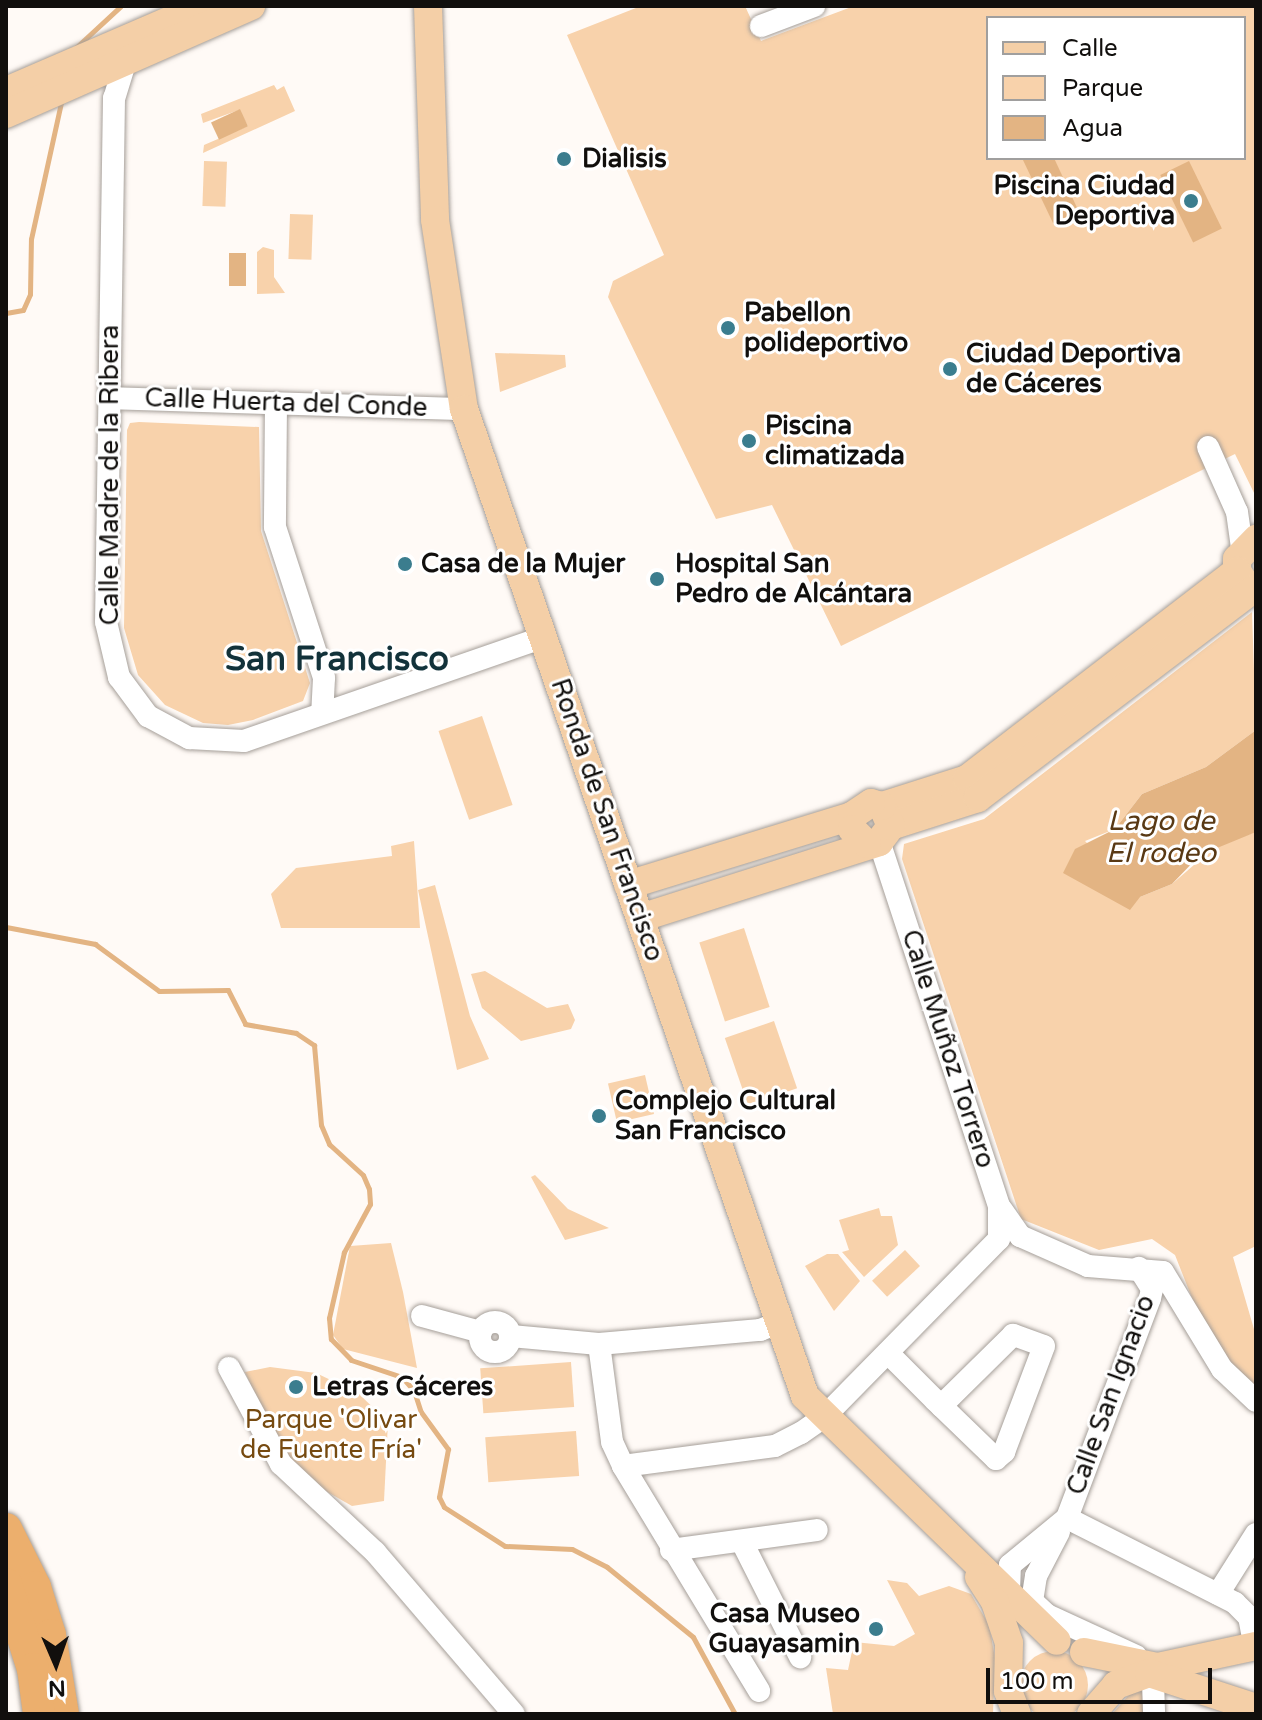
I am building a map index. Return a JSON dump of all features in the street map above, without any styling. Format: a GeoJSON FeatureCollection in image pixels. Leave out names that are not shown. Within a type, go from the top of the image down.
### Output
{"type":"FeatureCollection","features":[{"type":"Feature","properties":{"kind":"highway"},"geometry":{"type":"LineString","coordinates":[[6,1529],[35,1587],[50,1635],[63,1714]]}},
{"type":"Feature","properties":{"kind":"highway"},"geometry":{"type":"LineString","coordinates":[[6,1584],[29,1656],[39,1714]]}},
{"type":"Feature","properties":{"kind":"main road"},"geometry":{"type":"LineString","coordinates":[[6,114],[203,6]]}},
{"type":"Feature","properties":{"kind":"main road"},"geometry":{"type":"LineString","coordinates":[[6,91],[125,63],[251,6]]}},
{"type":"Feature","properties":{"kind":"main road","name":"Ronda de San Francisco"},"geometry":{"type":"LineString","coordinates":[[428,6],[435,220],[464,409],[805,1396],[970,1559]]}},
{"type":"Feature","properties":{"kind":"main road"},"geometry":{"type":"LineString","coordinates":[[640,918],[880,830],[967,779],[1250,562]]}},
{"type":"Feature","properties":{"kind":"main road"},"geometry":{"type":"LineString","coordinates":[[628,885],[852,816],[861,805],[880,830]]}},
{"type":"Feature","properties":{"kind":"main road"},"geometry":{"type":"LineString","coordinates":[[970,1559],[1009,1592],[1057,1641],[1256,1708]]}},
{"type":"Feature","properties":{"kind":"main road"},"geometry":{"type":"LineString","coordinates":[[970,1559],[1001,1616],[1012,1667],[1011,1709]]}},
{"type":"Feature","properties":{"kind":"main road"},"geometry":{"type":"LineString","coordinates":[[1012,1667],[1032,1647],[1057,1641]]}},
{"type":"Feature","properties":{"kind":"main road"},"geometry":{"type":"LineString","coordinates":[[1094,1709],[1116,1685],[1256,1646]]}},
{"type":"Feature","properties":{"kind":"main road"},"geometry":{"type":"LineString","coordinates":[[1084,1652],[1099,1680],[1094,1709]]}},
{"type":"Feature","properties":{"kind":"street"},"geometry":{"type":"LineString","coordinates":[[761,26],[814,6]]}},
{"type":"Feature","properties":{"kind":"street","name":"Calle Madre de la Ribera"},"geometry":{"type":"LineString","coordinates":[[125,63],[115,93],[106,622],[119,677],[148,716],[189,738],[244,741],[544,637]]}},
{"type":"Feature","properties":{"kind":"street","name":"Calle Huerta del Conde"},"geometry":{"type":"LineString","coordinates":[[109,398],[464,409]]}},
{"type":"Feature","properties":{"kind":"street"},"geometry":{"type":"LineString","coordinates":[[276,403],[275,527],[324,678],[322,712]]}},
{"type":"Feature","properties":{"kind":"street"},"geometry":{"type":"LineString","coordinates":[[1208,447],[1237,512],[1250,562]]}},
{"type":"Feature","properties":{"kind":"street","name":"Calle Muñoz Torrero"},"geometry":{"type":"LineString","coordinates":[[880,830],[999,1206],[1002,1232],[991,1250]]}},
{"type":"Feature","properties":{"kind":"street"},"geometry":{"type":"LineString","coordinates":[[999,1206],[1013,1229],[1034,1244],[1088,1266],[1163,1272],[1222,1369],[1256,1401]]}},
{"type":"Feature","properties":{"kind":"street"},"geometry":{"type":"LineString","coordinates":[[623,1466],[775,1446],[825,1416],[991,1250],[1034,1244]]}},
{"type":"Feature","properties":{"kind":"street","name":"Calle San Ignacio"},"geometry":{"type":"LineString","coordinates":[[1139,1268],[1152,1289],[1150,1298],[1066,1521],[1036,1576],[1031,1596],[1040,1611],[1156,1673]]}},
{"type":"Feature","properties":{"kind":"street"},"geometry":{"type":"LineString","coordinates":[[422,1316],[481,1332],[498,1322],[511,1336],[599,1344],[760,1330],[781,1322]]}},
{"type":"Feature","properties":{"kind":"street"},"geometry":{"type":"LineString","coordinates":[[888,1353],[941,1406],[996,1459],[1004,1452],[1044,1346],[1013,1335],[941,1406]]}},
{"type":"Feature","properties":{"kind":"street"},"geometry":{"type":"LineString","coordinates":[[599,1344],[612,1442],[623,1466],[759,1691]]}},
{"type":"Feature","properties":{"kind":"street"},"geometry":{"type":"LineString","coordinates":[[229,1368],[281,1464],[375,1552],[514,1714]]}},
{"type":"Feature","properties":{"kind":"street"},"geometry":{"type":"LineString","coordinates":[[1066,1521],[1218,1594],[1249,1617],[1256,1646]]}},
{"type":"Feature","properties":{"kind":"street","name":"Calle San Ignacio"},"geometry":{"type":"LineString","coordinates":[[1009,1592],[1010,1565],[1066,1521]]}},
{"type":"Feature","properties":{"kind":"street"},"geometry":{"type":"LineString","coordinates":[[671,1550],[743,1544],[817,1530]]}},
{"type":"Feature","properties":{"kind":"street"},"geometry":{"type":"LineString","coordinates":[[1218,1594],[1256,1534]]}},
{"type":"Feature","properties":{"kind":"street"},"geometry":{"type":"LineString","coordinates":[[743,1544],[800,1657]]}},
{"type":"Feature","properties":{"kind":"street"},"geometry":{"type":"LineString","coordinates":[[1154,1714],[1153,1682],[1156,1673]]}},
{"type":"Feature","properties":{"kind":"green space","name":"Ciudad Deportiva de Cáceres"},"geometry":{"type":"Polygon","coordinates":[[[641,6],[745,6],[761,41],[854,6],[1256,6],[1256,497],[1235,454],[841,646],[772,505],[716,519],[608,297],[613,281],[664,255],[567,35],[641,6]]]}},
{"type":"Feature","properties":{"kind":"green space"},"geometry":{"type":"Polygon","coordinates":[[[274,85],[277,90],[284,86],[295,111],[203,153],[204,145],[248,126],[239,110],[203,123],[201,114],[274,85]]]}},
{"type":"Feature","properties":{"kind":"green space"},"geometry":{"type":"Polygon","coordinates":[[[204,161],[227,162],[225,207],[202,206],[204,161]]]}},
{"type":"Feature","properties":{"kind":"green space"},"geometry":{"type":"Polygon","coordinates":[[[290,214],[313,215],[311,260],[288,259],[290,214]]]}},
{"type":"Feature","properties":{"kind":"green space"},"geometry":{"type":"Polygon","coordinates":[[[263,247],[274,250],[274,277],[285,293],[257,294],[257,252],[263,247]]]}},
{"type":"Feature","properties":{"kind":"green space"},"geometry":{"type":"Polygon","coordinates":[[[495,353],[565,355],[566,367],[500,392],[495,353]]]}},
{"type":"Feature","properties":{"kind":"green space"},"geometry":{"type":"Polygon","coordinates":[[[130,423],[259,427],[261,531],[310,683],[303,701],[253,720],[228,725],[203,723],[165,705],[138,675],[124,628],[127,430],[130,423]]]}},
{"type":"Feature","properties":{"kind":"green space"},"geometry":{"type":"Polygon","coordinates":[[[1252,612],[1256,730],[1206,767],[1142,794],[1115,829],[1085,841],[1140,897],[1172,884],[1217,845],[1256,832],[1256,1246],[1233,1257],[1256,1336],[1256,1388],[1236,1373],[1201,1321],[1175,1255],[1152,1239],[1099,1250],[1021,1219],[902,859],[904,844],[984,819],[1252,612]]]}},
{"type":"Feature","properties":{"kind":"green space"},"geometry":{"type":"Polygon","coordinates":[[[482,716],[513,805],[469,820],[439,731],[482,716]]]}},
{"type":"Feature","properties":{"kind":"green space"},"geometry":{"type":"Polygon","coordinates":[[[414,841],[420,928],[281,928],[271,894],[296,868],[392,856],[391,846],[414,841]]]}},
{"type":"Feature","properties":{"kind":"green space"},"geometry":{"type":"Polygon","coordinates":[[[435,885],[470,1016],[489,1059],[457,1070],[418,890],[435,885]]]}},
{"type":"Feature","properties":{"kind":"green space"},"geometry":{"type":"Polygon","coordinates":[[[744,928],[770,1007],[725,1021],[699,943],[744,928]]]}},
{"type":"Feature","properties":{"kind":"green space"},"geometry":{"type":"Polygon","coordinates":[[[485,971],[547,1008],[568,1004],[575,1020],[571,1029],[521,1041],[482,1008],[471,974],[485,971]]]}},
{"type":"Feature","properties":{"kind":"green space"},"geometry":{"type":"Polygon","coordinates":[[[774,1021],[797,1088],[748,1105],[725,1038],[774,1021]]]}},
{"type":"Feature","properties":{"kind":"green space"},"geometry":{"type":"Polygon","coordinates":[[[645,1075],[654,1114],[617,1123],[608,1084],[645,1075]]]}},
{"type":"Feature","properties":{"kind":"green space"},"geometry":{"type":"Polygon","coordinates":[[[535,1175],[568,1209],[609,1228],[565,1240],[531,1177],[535,1175]]]}},
{"type":"Feature","properties":{"kind":"green space"},"geometry":{"type":"Polygon","coordinates":[[[879,1208],[881,1216],[892,1216],[898,1245],[864,1277],[842,1252],[849,1250],[839,1220],[879,1208]]]}},
{"type":"Feature","properties":{"kind":"green space"},"geometry":{"type":"Polygon","coordinates":[[[391,1243],[417,1368],[343,1349],[333,1335],[350,1246],[391,1243]]]}},
{"type":"Feature","properties":{"kind":"green space"},"geometry":{"type":"Polygon","coordinates":[[[905,1250],[920,1266],[887,1297],[872,1281],[905,1250]]]}},
{"type":"Feature","properties":{"kind":"green space"},"geometry":{"type":"Polygon","coordinates":[[[827,1254],[838,1254],[860,1281],[834,1311],[805,1266],[827,1254]]]}},
{"type":"Feature","properties":{"kind":"green space"},"geometry":{"type":"Polygon","coordinates":[[[571,1362],[574,1407],[483,1413],[480,1368],[571,1362]]]}},
{"type":"Feature","properties":{"kind":"green space","name":"Parque 'Olivar de Fuente Fría'"},"geometry":{"type":"Polygon","coordinates":[[[270,1367],[316,1373],[358,1393],[388,1422],[384,1501],[352,1506],[308,1481],[286,1461],[245,1372],[270,1367]]]}},
{"type":"Feature","properties":{"kind":"green space"},"geometry":{"type":"Polygon","coordinates":[[[576,1431],[579,1476],[488,1482],[485,1437],[576,1431]]]}},
{"type":"Feature","properties":{"kind":"green space"},"geometry":{"type":"Polygon","coordinates":[[[887,1580],[907,1583],[919,1596],[949,1586],[971,1594],[989,1625],[995,1658],[993,1714],[833,1714],[826,1668],[848,1670],[854,1642],[894,1646],[915,1634],[887,1580]]]}},
{"type":"Feature","properties":{"kind":"green space"},"geometry":{"type":"Polygon","coordinates":[[[1054,1651],[1078,1661],[1088,1685],[1078,1709],[1054,1719],[1030,1709],[1020,1685],[1030,1661],[1054,1651]]]}},
{"type":"Feature","properties":{"kind":"green space"},"geometry":{"type":"Polygon","coordinates":[[[1135,1688],[1144,1691],[1146,1714],[1112,1714],[1135,1688]]]}},
{"type":"Feature","properties":{"kind":"water"},"geometry":{"type":"Polygon","coordinates":[[[240,109],[248,126],[219,140],[211,123],[240,109]]]}},
{"type":"Feature","properties":{"kind":"water","name":"Piscina Ciudad Deportiva"},"geometry":{"type":"Polygon","coordinates":[[[1023,160],[1055,160],[1079,212],[1053,223],[1023,160]]]}},
{"type":"Feature","properties":{"kind":"water","name":"Piscina Ciudad Deportiva"},"geometry":{"type":"Polygon","coordinates":[[[1189,161],[1222,228],[1193,242],[1160,175],[1189,161]]]}},
{"type":"Feature","properties":{"kind":"water"},"geometry":{"type":"Polygon","coordinates":[[[229,253],[246,253],[246,286],[229,286],[229,253]]]}},
{"type":"Feature","properties":{"kind":"water","name":"Lago de El rodeo"},"geometry":{"type":"Polygon","coordinates":[[[1256,730],[1256,832],[1200,855],[1172,884],[1140,897],[1130,910],[1063,873],[1075,849],[1115,829],[1142,794],[1206,767],[1256,730]]]}},
{"type":"Feature","properties":{"kind":"waterway"},"geometry":{"type":"LineString","coordinates":[[70,53],[121,6]]}},
{"type":"Feature","properties":{"kind":"waterway"},"geometry":{"type":"LineString","coordinates":[[6,313],[23,310],[30,294],[31,239],[61,102]]}},
{"type":"Feature","properties":{"kind":"waterway"},"geometry":{"type":"LineString","coordinates":[[6,927],[95,944],[159,991],[228,990],[245,1024],[296,1033],[314,1045],[321,1125],[329,1144],[363,1175],[369,1189],[370,1204],[344,1252],[329,1318],[331,1339],[351,1360],[402,1377],[414,1391],[421,1412],[448,1449],[439,1497],[444,1507],[505,1546],[572,1549],[607,1567],[693,1637],[735,1714]]}},
{"type":"Feature","properties":{"kind":"waterway"},"geometry":{"type":"LineString","coordinates":[[742,1714],[757,1714]]}},
{"type":"Feature","properties":{"kind":"place","name":"Dialisis"},"geometry":{"type":"Point","coordinates":[564,159]}},
{"type":"Feature","properties":{"kind":"place","name":"Piscina Ciudad Deportiva"},"geometry":{"type":"Point","coordinates":[1191,201]}},
{"type":"Feature","properties":{"kind":"place","name":"Pabellon polideportivo"},"geometry":{"type":"Point","coordinates":[728,328]}},
{"type":"Feature","properties":{"kind":"place","name":"Ciudad Deportiva de Cáceres"},"geometry":{"type":"Point","coordinates":[950,369]}},
{"type":"Feature","properties":{"kind":"place","name":"Piscina climatizada"},"geometry":{"type":"Point","coordinates":[749,441]}},
{"type":"Feature","properties":{"kind":"place","name":"Casa de la Mujer"},"geometry":{"type":"Point","coordinates":[405,564]}},
{"type":"Feature","properties":{"kind":"place","name":"Hospital San Pedro de Alcántara"},"geometry":{"type":"Point","coordinates":[657,579]}},
{"type":"Feature","properties":{"kind":"place","name":"Complejo Cultural San Francisco"},"geometry":{"type":"Point","coordinates":[599,1116]}},
{"type":"Feature","properties":{"kind":"place","name":"Letras Cáceres"},"geometry":{"type":"Point","coordinates":[296,1387]}},
{"type":"Feature","properties":{"kind":"place","name":"Casa Museo Guayasamin"},"geometry":{"type":"Point","coordinates":[876,1629]}},
{"type":"Feature","properties":{"kind":"district","name":"San Francisco"},"geometry":{"type":"Point","coordinates":[337,660]}}]}
